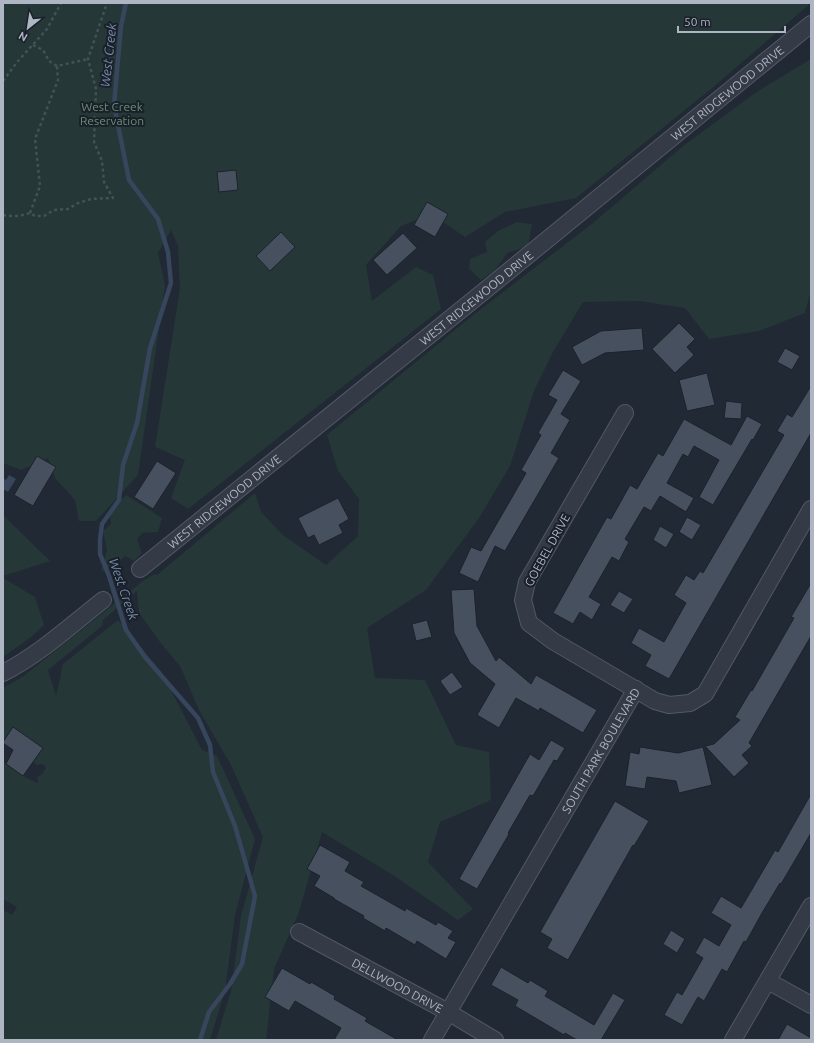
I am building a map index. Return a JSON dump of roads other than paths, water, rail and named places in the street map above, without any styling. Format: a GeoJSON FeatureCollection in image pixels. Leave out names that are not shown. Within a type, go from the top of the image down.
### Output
{"type":"FeatureCollection","features":[{"type":"Feature","properties":{"kind":"street","name":"WEST RIDGEWOOD DRIVE"},"geometry":{"type":"LineString","coordinates":[[140,569],[811,24]]}},
{"type":"Feature","properties":{"kind":"street","name":"GOEBEL DRIVE"},"geometry":{"type":"LineString","coordinates":[[625,413],[527,582],[523,600],[529,623],[553,640],[636,689]]}},
{"type":"Feature","properties":{"kind":"street","name":"SOUTH PARK BOULEVARD"},"geometry":{"type":"LineString","coordinates":[[432,1040],[636,689],[655,701],[669,705],[690,703],[705,694],[811,509]]}},
{"type":"Feature","properties":{"kind":"street"},"geometry":{"type":"LineString","coordinates":[[3,673],[39,651],[103,600]]}},
{"type":"Feature","properties":{"kind":"street"},"geometry":{"type":"LineString","coordinates":[[733,1040],[811,906]]}},
{"type":"Feature","properties":{"kind":"street","name":"DELLWOOD DRIVE"},"geometry":{"type":"LineString","coordinates":[[299,932],[448,1012],[495,1040]]}},
{"type":"Feature","properties":{"kind":"street"},"geometry":{"type":"LineString","coordinates":[[768,981],[811,1005]]}},
{"type":"Feature","properties":{"kind":"water"},"geometry":{"type":"Polygon","coordinates":[[[9,475],[16,479],[8,492],[3,489],[3,478],[6,480],[9,475]]]}},
{"type":"Feature","properties":{"kind":"waterway","name":"West Creek"},"geometry":{"type":"LineString","coordinates":[[126,3],[121,26],[114,105],[129,180],[158,219],[168,252],[171,283],[150,348],[137,423],[123,465],[119,500],[102,524],[100,554],[109,576],[126,630],[145,657],[198,718],[210,745],[213,772],[235,826],[255,896],[242,964],[230,984],[209,1012],[200,1040]]}},
{"type":"Feature","properties":{"kind":"park label","name":"West Creek Reservation"},"geometry":{"type":"Point","coordinates":[112,113]}}]}
